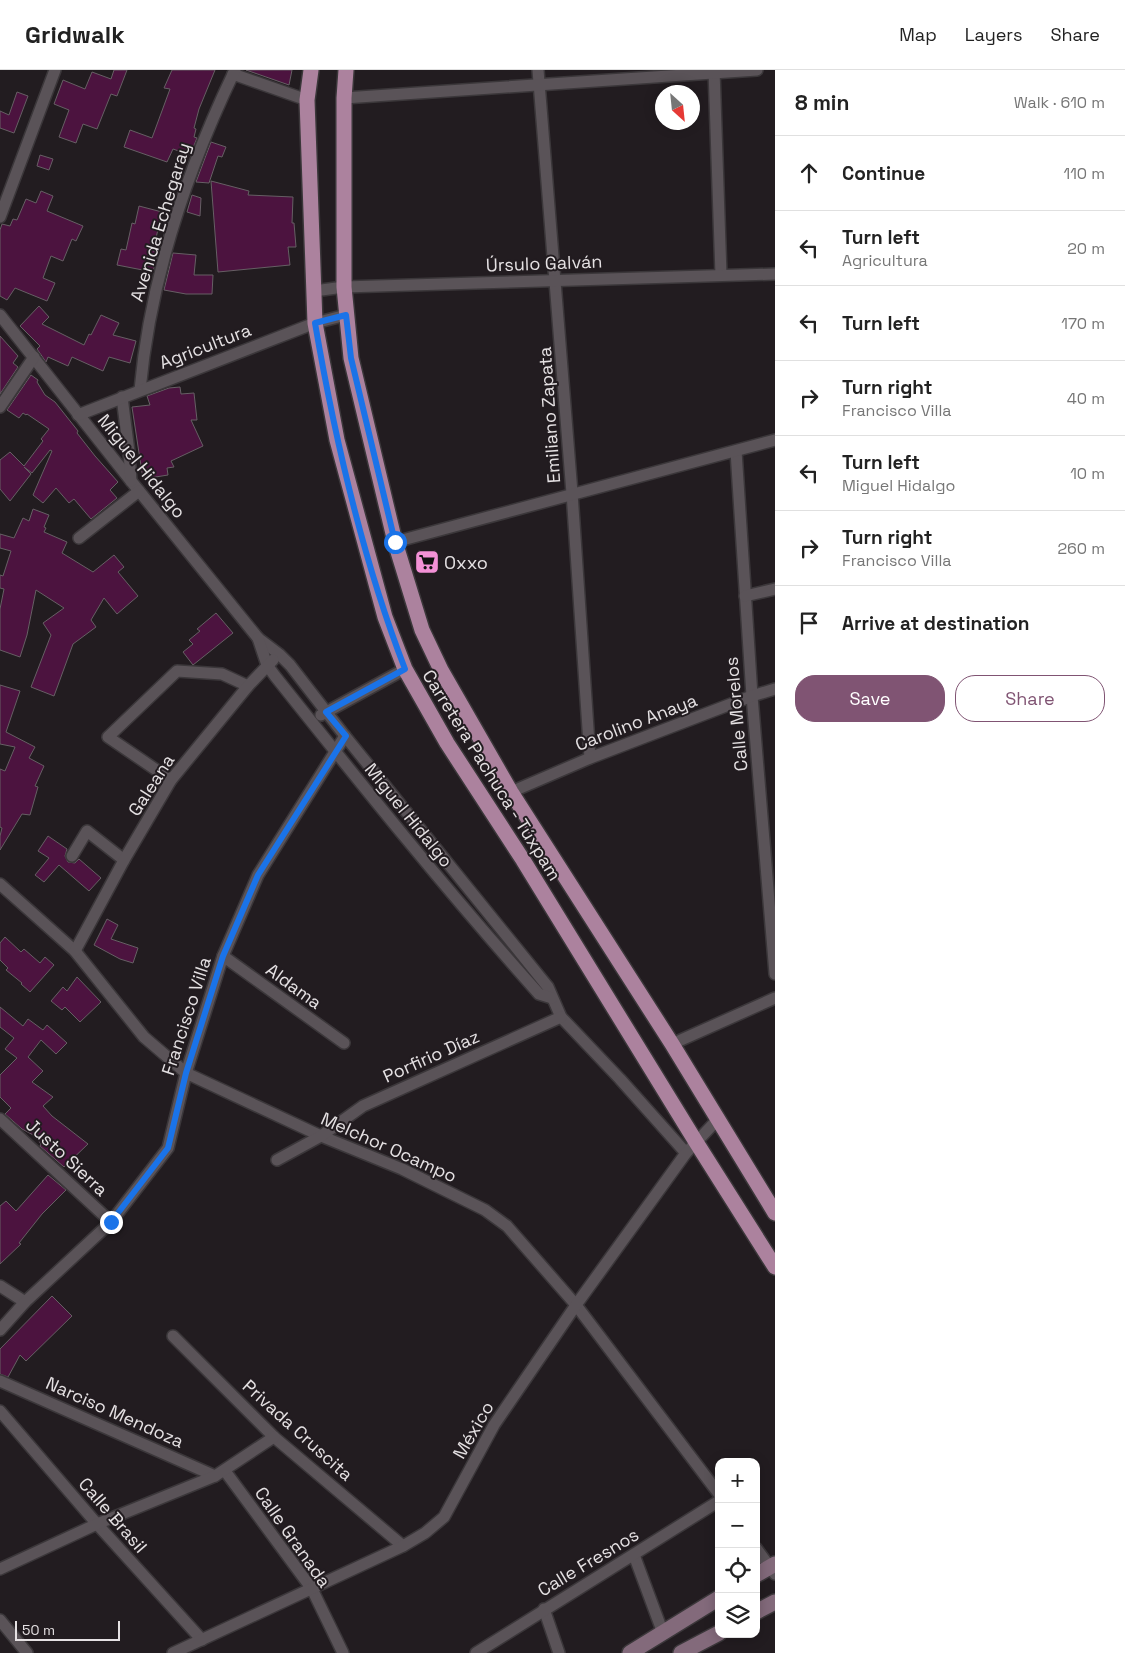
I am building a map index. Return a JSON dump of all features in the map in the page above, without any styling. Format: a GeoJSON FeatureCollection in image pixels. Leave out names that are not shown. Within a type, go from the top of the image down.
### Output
{"type":"FeatureCollection","features":[{"type":"Feature","properties":{"kind":"main road","name":"Carretera Pachuca - Túxpam"},"geometry":{"type":"LineString","coordinates":[[311,70],[307,100],[315,323],[336,440],[385,617],[405,669],[447,743],[523,860],[691,1148],[775,1267]]}},
{"type":"Feature","properties":{"kind":"main road","name":"Carretera Pachuca - Túxpam"},"geometry":{"type":"LineString","coordinates":[[346,70],[344,98],[344,287],[351,358],[395,542],[422,630],[441,670],[511,792],[672,1044],[775,1213]]}},
{"type":"Feature","properties":{"kind":"main road"},"geometry":{"type":"LineString","coordinates":[[630,1653],[715,1600]]}},
{"type":"Feature","properties":{"kind":"main road"},"geometry":{"type":"LineString","coordinates":[[760,1610],[775,1602]]}},
{"type":"Feature","properties":{"kind":"main road"},"geometry":{"type":"LineString","coordinates":[[682,1653],[715,1634]]}},
{"type":"Feature","properties":{"kind":"street"},"geometry":{"type":"LineString","coordinates":[[0,217],[55,70]]}},
{"type":"Feature","properties":{"kind":"street","name":"Emiliano Zapata"},"geometry":{"type":"LineString","coordinates":[[538,70],[556,280],[590,758]]}},
{"type":"Feature","properties":{"kind":"street"},"geometry":{"type":"LineString","coordinates":[[344,98],[757,70]]}},
{"type":"Feature","properties":{"kind":"street"},"geometry":{"type":"LineString","coordinates":[[234,72],[307,100]]}},
{"type":"Feature","properties":{"kind":"street","name":"Avenida Echegaray"},"geometry":{"type":"LineString","coordinates":[[140,390],[152,305],[164,259],[199,148],[234,72]]}},
{"type":"Feature","properties":{"kind":"street"},"geometry":{"type":"LineString","coordinates":[[714,72],[721,275]]}},
{"type":"Feature","properties":{"kind":"street","name":"Úrsulo Galván"},"geometry":{"type":"LineString","coordinates":[[314,291],[344,287],[775,274]]}},
{"type":"Feature","properties":{"kind":"street","name":"Miguel Hidalgo"},"geometry":{"type":"LineString","coordinates":[[0,315],[258,638],[290,665],[548,987],[561,1017],[691,1148]]}},
{"type":"Feature","properties":{"kind":"street","name":"Agricultura"},"geometry":{"type":"LineString","coordinates":[[78,414],[315,323],[346,315]]}},
{"type":"Feature","properties":{"kind":"street"},"geometry":{"type":"LineString","coordinates":[[0,407],[34,357]]}},
{"type":"Feature","properties":{"kind":"street"},"geometry":{"type":"LineString","coordinates":[[122,397],[131,481]]}},
{"type":"Feature","properties":{"kind":"street"},"geometry":{"type":"LineString","coordinates":[[395,542],[775,440]]}},
{"type":"Feature","properties":{"kind":"street","name":"Calle Morelos"},"geometry":{"type":"LineString","coordinates":[[736,451],[752,696],[775,974]]}},
{"type":"Feature","properties":{"kind":"street"},"geometry":{"type":"LineString","coordinates":[[79,538],[139,491]]}},
{"type":"Feature","properties":{"kind":"street"},"geometry":{"type":"LineString","coordinates":[[745,596],[775,589]]}},
{"type":"Feature","properties":{"kind":"street","name":"Miguel Hidalgo"},"geometry":{"type":"LineString","coordinates":[[258,638],[267,665],[335,752],[461,905],[539,994],[552,998]]}},
{"type":"Feature","properties":{"kind":"street","name":"Galeana"},"geometry":{"type":"LineString","coordinates":[[75,951],[124,860],[171,780],[248,686],[279,654]]}},
{"type":"Feature","properties":{"kind":"street"},"geometry":{"type":"LineString","coordinates":[[312,723],[326,712],[405,669]]}},
{"type":"Feature","properties":{"kind":"street"},"geometry":{"type":"LineString","coordinates":[[171,780],[108,738],[177,671],[222,674],[248,686]]}},
{"type":"Feature","properties":{"kind":"street","name":"Carolino Anaya"},"geometry":{"type":"LineString","coordinates":[[511,792],[590,758],[775,689]]}},
{"type":"Feature","properties":{"kind":"street","name":"Francisco Villa"},"geometry":{"type":"LineString","coordinates":[[0,1330],[25,1302],[111,1222],[168,1148],[186,1073],[223,956],[258,875],[346,736]]}},
{"type":"Feature","properties":{"kind":"street"},"geometry":{"type":"LineString","coordinates":[[72,856],[87,831],[124,860]]}},
{"type":"Feature","properties":{"kind":"street","name":"Melchor Ocampo"},"geometry":{"type":"LineString","coordinates":[[0,884],[75,951],[144,1037],[186,1073],[320,1136],[402,1169],[485,1210],[507,1226],[576,1305],[715,1489]]}},
{"type":"Feature","properties":{"kind":"street"},"geometry":{"type":"LineString","coordinates":[[461,905],[473,895]]}},
{"type":"Feature","properties":{"kind":"street","name":"Aldama"},"geometry":{"type":"LineString","coordinates":[[223,956],[344,1043]]}},
{"type":"Feature","properties":{"kind":"street"},"geometry":{"type":"LineString","coordinates":[[672,1044],[775,998]]}},
{"type":"Feature","properties":{"kind":"street","name":"Porfirio Díaz"},"geometry":{"type":"LineString","coordinates":[[277,1160],[320,1136],[363,1106],[561,1017]]}},
{"type":"Feature","properties":{"kind":"street","name":"Justo Sierra"},"geometry":{"type":"LineString","coordinates":[[0,1119],[111,1222]]}},
{"type":"Feature","properties":{"kind":"street","name":"México"},"geometry":{"type":"LineString","coordinates":[[173,1653],[403,1546],[425,1534],[444,1517],[494,1425],[576,1305],[691,1148],[718,1119]]}},
{"type":"Feature","properties":{"kind":"street"},"geometry":{"type":"LineString","coordinates":[[0,1286],[25,1302]]}},
{"type":"Feature","properties":{"kind":"street","name":"Privada Cruscita"},"geometry":{"type":"LineString","coordinates":[[173,1336],[274,1437],[403,1546]]}},
{"type":"Feature","properties":{"kind":"street","name":"Narciso Mendoza"},"geometry":{"type":"LineString","coordinates":[[0,1381],[220,1474]]}},
{"type":"Feature","properties":{"kind":"street","name":"Calle Brasil"},"geometry":{"type":"LineString","coordinates":[[0,1411],[97,1524],[202,1640]]}},
{"type":"Feature","properties":{"kind":"street"},"geometry":{"type":"LineString","coordinates":[[0,1569],[97,1524],[220,1474],[274,1437]]}},
{"type":"Feature","properties":{"kind":"street","name":"Calle Granada"},"geometry":{"type":"LineString","coordinates":[[220,1474],[312,1589],[343,1653]]}},
{"type":"Feature","properties":{"kind":"street","name":"Calle Fresnos"},"geometry":{"type":"LineString","coordinates":[[476,1653],[716,1503]]}},
{"type":"Feature","properties":{"kind":"street"},"geometry":{"type":"LineString","coordinates":[[634,1555],[663,1633]]}},
{"type":"Feature","properties":{"kind":"street"},"geometry":{"type":"LineString","coordinates":[[760,1555],[769,1570]]}},
{"type":"Feature","properties":{"kind":"street"},"geometry":{"type":"LineString","coordinates":[[544,1609],[559,1653]]}},
{"type":"Feature","properties":{"kind":"street"},"geometry":{"type":"LineString","coordinates":[[0,1620],[27,1653]]}},
{"type":"Feature","properties":{"kind":"building"},"geometry":{"type":"Polygon","coordinates":[[[114,70],[127,70],[117,96],[111,94],[97,129],[83,124],[76,143],[59,137],[69,110],[54,104],[63,80],[85,89],[92,72],[111,79],[114,70]]]}},
{"type":"Feature","properties":{"kind":"building"},"geometry":{"type":"Polygon","coordinates":[[[172,70],[215,70],[199,109],[194,128],[196,129],[194,137],[197,138],[190,155],[173,149],[167,162],[124,147],[130,130],[152,138],[170,89],[164,88],[172,70]]]}},
{"type":"Feature","properties":{"kind":"building"},"geometry":{"type":"Polygon","coordinates":[[[246,70],[292,70],[289,85],[246,70]]]}},
{"type":"Feature","properties":{"kind":"building"},"geometry":{"type":"Polygon","coordinates":[[[17,92],[28,96],[14,133],[0,128],[0,111],[9,115],[17,92]]]}},
{"type":"Feature","properties":{"kind":"building"},"geometry":{"type":"Polygon","coordinates":[[[211,142],[226,147],[222,157],[218,156],[209,183],[196,182],[211,142]]]}},
{"type":"Feature","properties":{"kind":"building"},"geometry":{"type":"Polygon","coordinates":[[[40,155],[53,159],[49,170],[37,166],[40,155]]]}},
{"type":"Feature","properties":{"kind":"building"},"geometry":{"type":"Polygon","coordinates":[[[211,181],[249,191],[248,195],[293,197],[292,223],[294,223],[296,247],[288,247],[290,265],[218,272],[211,181]]]}},
{"type":"Feature","properties":{"kind":"building"},"geometry":{"type":"Polygon","coordinates":[[[41,191],[53,196],[47,211],[83,226],[76,241],[72,239],[63,261],[51,256],[43,278],[55,283],[47,301],[15,288],[7,300],[0,296],[0,230],[2,224],[10,226],[13,219],[17,220],[26,199],[36,203],[41,191]]]}},
{"type":"Feature","properties":{"kind":"building"},"geometry":{"type":"Polygon","coordinates":[[[192,195],[201,198],[200,216],[187,212],[192,195]]]}},
{"type":"Feature","properties":{"kind":"building"},"geometry":{"type":"Polygon","coordinates":[[[139,206],[162,212],[153,251],[158,251],[153,272],[117,265],[121,249],[126,250],[132,223],[135,224],[139,206]]]}},
{"type":"Feature","properties":{"kind":"building"},"geometry":{"type":"Polygon","coordinates":[[[173,253],[196,255],[194,275],[213,275],[212,294],[186,294],[164,290],[173,253]]]}},
{"type":"Feature","properties":{"kind":"building"},"geometry":{"type":"Polygon","coordinates":[[[39,306],[49,317],[42,324],[84,345],[101,315],[119,323],[113,335],[136,341],[130,363],[109,357],[103,371],[72,357],[68,366],[48,357],[46,362],[37,349],[40,346],[20,326],[39,306]]]}},
{"type":"Feature","properties":{"kind":"building"},"geometry":{"type":"Polygon","coordinates":[[[0,336],[18,356],[13,363],[18,367],[0,394],[0,336]]]}},
{"type":"Feature","properties":{"kind":"building"},"geometry":{"type":"Polygon","coordinates":[[[31,375],[38,380],[37,382],[45,395],[55,402],[95,456],[118,482],[110,490],[117,498],[91,519],[74,499],[69,503],[56,488],[43,503],[33,495],[52,451],[50,450],[32,473],[24,467],[31,474],[10,501],[0,489],[0,460],[10,452],[24,466],[43,441],[41,439],[49,429],[27,414],[23,413],[19,418],[7,410],[31,375]]]}},
{"type":"Feature","properties":{"kind":"building"},"geometry":{"type":"Polygon","coordinates":[[[180,387],[181,394],[194,393],[197,420],[191,420],[203,446],[171,461],[174,467],[167,468],[168,475],[143,479],[132,407],[150,405],[147,396],[169,388],[180,387]]]}},
{"type":"Feature","properties":{"kind":"building"},"geometry":{"type":"Polygon","coordinates":[[[33,509],[49,515],[44,532],[67,542],[62,553],[93,572],[114,555],[124,567],[118,572],[138,596],[117,614],[104,598],[91,620],[96,627],[73,644],[54,696],[31,687],[51,635],[43,623],[64,608],[36,590],[27,635],[20,657],[0,650],[0,609],[4,589],[0,588],[0,575],[3,576],[11,551],[0,548],[0,534],[14,538],[23,518],[29,521],[33,509]]]}},
{"type":"Feature","properties":{"kind":"building"},"geometry":{"type":"Polygon","coordinates":[[[216,613],[233,633],[193,665],[183,652],[193,644],[189,640],[200,631],[197,629],[216,613]]]}},
{"type":"Feature","properties":{"kind":"building"},"geometry":{"type":"Polygon","coordinates":[[[0,685],[20,691],[6,732],[35,747],[29,758],[44,766],[35,786],[38,787],[30,815],[22,814],[0,850],[2,828],[0,827],[0,769],[5,771],[15,747],[0,744],[0,685]]]}},
{"type":"Feature","properties":{"kind":"building"},"geometry":{"type":"Polygon","coordinates":[[[48,836],[67,849],[65,856],[68,862],[75,863],[79,859],[101,878],[89,891],[59,865],[44,882],[35,875],[49,858],[38,851],[48,836]]]}},
{"type":"Feature","properties":{"kind":"building"},"geometry":{"type":"Polygon","coordinates":[[[107,919],[118,925],[111,939],[138,948],[133,963],[120,959],[94,945],[107,919]]]}},
{"type":"Feature","properties":{"kind":"building"},"geometry":{"type":"Polygon","coordinates":[[[5,937],[21,952],[24,949],[40,963],[45,957],[54,965],[30,992],[6,970],[8,968],[0,960],[0,943],[5,937]]]}},
{"type":"Feature","properties":{"kind":"building"},"geometry":{"type":"Polygon","coordinates":[[[77,977],[101,1002],[80,1022],[65,1007],[62,1010],[51,1001],[63,987],[67,991],[77,977]]]}},
{"type":"Feature","properties":{"kind":"building"},"geometry":{"type":"Polygon","coordinates":[[[0,1007],[23,1026],[28,1019],[43,1030],[47,1025],[67,1043],[56,1054],[41,1040],[28,1057],[43,1071],[32,1082],[53,1097],[43,1106],[52,1116],[88,1144],[64,1167],[40,1146],[41,1144],[35,1136],[22,1129],[5,1114],[11,1108],[0,1097],[0,1075],[17,1058],[5,1049],[14,1038],[0,1027],[0,1007]]]}},
{"type":"Feature","properties":{"kind":"building"},"geometry":{"type":"Polygon","coordinates":[[[48,1175],[66,1190],[42,1214],[19,1243],[21,1244],[0,1264],[0,1206],[6,1201],[16,1211],[48,1175]]]}},
{"type":"Feature","properties":{"kind":"building"},"geometry":{"type":"Polygon","coordinates":[[[52,1296],[72,1316],[26,1361],[20,1355],[8,1377],[0,1374],[0,1349],[52,1296]]]}},
{"type":"Feature","properties":{"kind":"place","name":"Oxxo"},"geometry":{"type":"Point","coordinates":[427,562]}},
{"type":"Feature","properties":{"kind":"route"},"geometry":{"type":"LineString","coordinates":[[111,1222],[168,1148],[186,1073],[223,956],[258,875],[346,736],[326,712],[405,669],[385,617],[336,440],[315,323],[346,315],[351,358],[395,542]]}}]}
